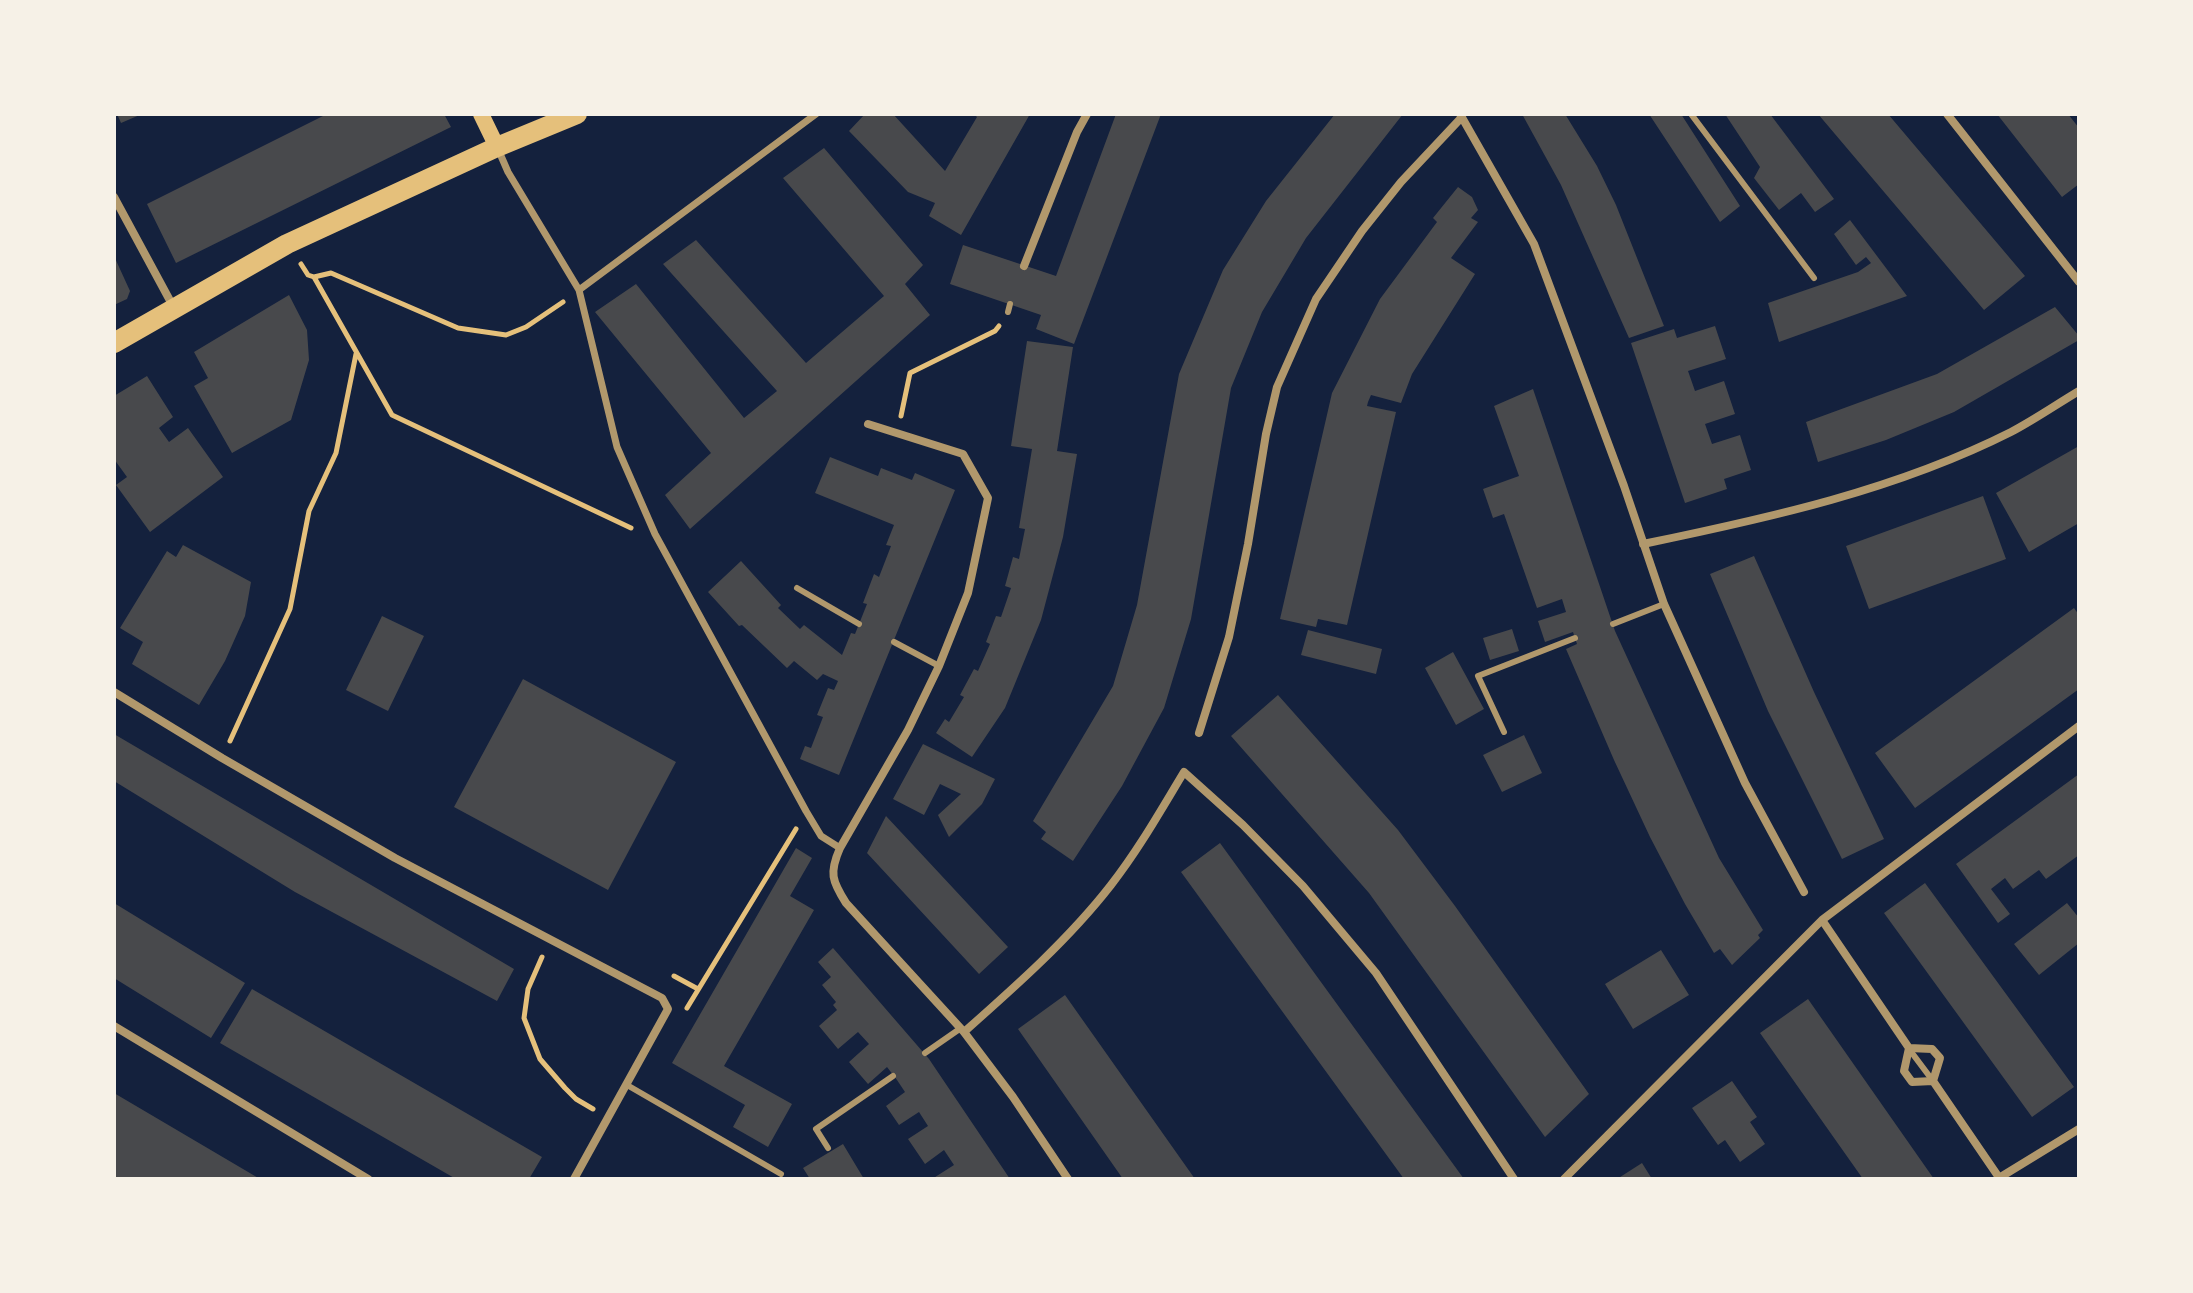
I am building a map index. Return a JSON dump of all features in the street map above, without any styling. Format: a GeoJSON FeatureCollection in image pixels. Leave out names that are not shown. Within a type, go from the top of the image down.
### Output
{"type":"FeatureCollection","features":[{"type":"Feature","properties":{"kind":"main road"},"geometry":{"type":"LineString","coordinates":[[481,114],[497,147]]}},
{"type":"Feature","properties":{"kind":"main road"},"geometry":{"type":"LineString","coordinates":[[114,343],[287,244],[497,147],[577,114]]}},
{"type":"Feature","properties":{"kind":"street"},"geometry":{"type":"LineString","coordinates":[[579,290],[816,114]]}},
{"type":"Feature","properties":{"kind":"street"},"geometry":{"type":"LineString","coordinates":[[1024,266],[1087,114]]}},
{"type":"Feature","properties":{"kind":"street"},"geometry":{"type":"LineString","coordinates":[[1947,114],[2079,282]]}},
{"type":"Feature","properties":{"kind":"street"},"geometry":{"type":"LineString","coordinates":[[1199,733],[1229,637],[1277,387],[1316,299],[1362,231],[1461,115],[1534,244],[1624,486],[1664,604],[1745,783],[1804,892]]}},
{"type":"Feature","properties":{"kind":"street"},"geometry":{"type":"LineString","coordinates":[[497,147],[508,172],[579,290],[617,447],[655,534],[806,811],[821,836],[840,848]]}},
{"type":"Feature","properties":{"kind":"street"},"geometry":{"type":"LineString","coordinates":[[114,197],[174,309]]}},
{"type":"Feature","properties":{"kind":"street"},"geometry":{"type":"LineString","coordinates":[[1643,544],[1728,527],[1883,485],[1945,462],[2013,431],[2079,391]]}},
{"type":"Feature","properties":{"kind":"street"},"geometry":{"type":"LineString","coordinates":[[868,424],[963,454],[988,498],[968,593],[939,666],[908,730],[840,848],[833,864],[834,883],[846,903],[962,1030],[1013,1097],[1068,1179]]}},
{"type":"Feature","properties":{"kind":"street"},"geometry":{"type":"LineString","coordinates":[[114,692],[395,858],[662,998],[668,1009],[574,1179]]}},
{"type":"Feature","properties":{"kind":"street"},"geometry":{"type":"LineString","coordinates":[[1564,1179],[1822,920],[2079,726]]}},
{"type":"Feature","properties":{"kind":"street"},"geometry":{"type":"LineString","coordinates":[[962,1030],[1037,965],[1111,886],[1184,772],[1243,825],[1303,886],[1376,973],[1514,1179]]}},
{"type":"Feature","properties":{"kind":"street"},"geometry":{"type":"LineString","coordinates":[[1822,920],[1909,1048],[1904,1071],[1912,1082],[1933,1081]]}},
{"type":"Feature","properties":{"kind":"street"},"geometry":{"type":"LineString","coordinates":[[114,1026],[368,1179]]}},
{"type":"Feature","properties":{"kind":"street"},"geometry":{"type":"LineString","coordinates":[[1909,1048],[1932,1049],[1940,1058],[1933,1081]]}},
{"type":"Feature","properties":{"kind":"street"},"geometry":{"type":"LineString","coordinates":[[1933,1081],[1999,1178],[2079,1129]]}},
{"type":"Feature","properties":{"kind":"lane"},"geometry":{"type":"LineString","coordinates":[[1691,114],[1814,278]]}},
{"type":"Feature","properties":{"kind":"lane"},"geometry":{"type":"LineString","coordinates":[[797,588],[859,624]]}},
{"type":"Feature","properties":{"kind":"lane"},"geometry":{"type":"LineString","coordinates":[[1613,624],[1664,604]]}},
{"type":"Feature","properties":{"kind":"lane"},"geometry":{"type":"LineString","coordinates":[[1504,732],[1478,676],[1575,638]]}},
{"type":"Feature","properties":{"kind":"lane"},"geometry":{"type":"LineString","coordinates":[[894,642],[939,666]]}},
{"type":"Feature","properties":{"kind":"lane"},"geometry":{"type":"LineString","coordinates":[[925,1053],[962,1030]]}},
{"type":"Feature","properties":{"kind":"lane"},"geometry":{"type":"LineString","coordinates":[[1909,1048],[1933,1081]]}},
{"type":"Feature","properties":{"kind":"lane"},"geometry":{"type":"LineString","coordinates":[[828,1148],[816,1129],[893,1076]]}},
{"type":"Feature","properties":{"kind":"lane"},"geometry":{"type":"LineString","coordinates":[[627,1085],[781,1174]]}},
{"type":"Feature","properties":{"kind":"path"},"geometry":{"type":"LineString","coordinates":[[579,290],[526,327],[506,335],[458,328],[331,273],[311,276],[392,415],[640,532],[655,534]]}},
{"type":"Feature","properties":{"kind":"path"},"geometry":{"type":"LineString","coordinates":[[897,433],[910,373],[995,331],[1009,308]]}},
{"type":"Feature","properties":{"kind":"path"},"geometry":{"type":"LineString","coordinates":[[234,732],[290,609],[309,511],[336,453],[356,353]]}},
{"type":"Feature","properties":{"kind":"path"},"geometry":{"type":"LineString","coordinates":[[683,1015],[806,811]]}},
{"type":"Feature","properties":{"kind":"path"},"geometry":{"type":"LineString","coordinates":[[550,941],[528,989],[524,1018],[540,1059],[548,1069],[576,1099],[608,1117]]}},
{"type":"Feature","properties":{"kind":"path"},"geometry":{"type":"LineString","coordinates":[[674,976],[698,989]]}},
{"type":"Feature","properties":{"kind":"building"},"geometry":{"type":"Polygon","coordinates":[[[117,114],[142,114],[121,123],[117,114]]]}},
{"type":"Feature","properties":{"kind":"building"},"geometry":{"type":"Polygon","coordinates":[[[327,114],[444,114],[451,127],[176,263],[147,204],[327,114]]]}},
{"type":"Feature","properties":{"kind":"building"},"geometry":{"type":"Polygon","coordinates":[[[865,114],[893,114],[945,171],[977,117],[974,114],[1030,114],[961,235],[929,216],[935,203],[908,192],[849,131],[865,114]]]}},
{"type":"Feature","properties":{"kind":"building"},"geometry":{"type":"Polygon","coordinates":[[[1116,114],[1161,114],[1074,344],[1036,329],[1041,315],[950,284],[963,245],[1056,276],[1116,114]]]}},
{"type":"Feature","properties":{"kind":"building"},"geometry":{"type":"Polygon","coordinates":[[[1335,114],[1403,114],[1306,238],[1262,312],[1231,388],[1191,619],[1164,708],[1122,786],[1073,861],[1041,839],[1046,832],[1033,821],[1113,686],[1137,605],[1179,374],[1223,270],[1266,201],[1335,114]]]}},
{"type":"Feature","properties":{"kind":"building"},"geometry":{"type":"Polygon","coordinates":[[[1522,114],[1565,114],[1597,166],[1616,205],[1664,326],[1629,338],[1561,185],[1522,114]]]}},
{"type":"Feature","properties":{"kind":"building"},"geometry":{"type":"Polygon","coordinates":[[[1649,114],[1681,114],[1740,206],[1720,222],[1649,114]]]}},
{"type":"Feature","properties":{"kind":"building"},"geometry":{"type":"Polygon","coordinates":[[[1725,114],[1770,114],[1834,199],[1815,212],[1801,193],[1779,210],[1754,178],[1760,167],[1725,114]]]}},
{"type":"Feature","properties":{"kind":"building"},"geometry":{"type":"Polygon","coordinates":[[[1818,114],[1888,114],[2025,276],[1984,310],[1818,114]]]}},
{"type":"Feature","properties":{"kind":"building"},"geometry":{"type":"Polygon","coordinates":[[[1997,114],[2068,114],[2079,128],[2079,184],[2062,197],[1997,114]]]}},
{"type":"Feature","properties":{"kind":"building"},"geometry":{"type":"Polygon","coordinates":[[[824,148],[923,265],[905,284],[930,315],[690,529],[665,495],[711,453],[595,312],[636,284],[744,418],[777,391],[663,264],[696,240],[806,363],[884,296],[783,178],[824,148]]]}},
{"type":"Feature","properties":{"kind":"building"},"geometry":{"type":"Polygon","coordinates":[[[1458,187],[1472,197],[1478,210],[1471,218],[1478,222],[1451,258],[1475,274],[1412,374],[1401,403],[1371,395],[1368,402],[1367,406],[1396,412],[1347,625],[1318,619],[1316,627],[1280,619],[1332,393],[1380,299],[1437,222],[1433,218],[1458,187]]]}},
{"type":"Feature","properties":{"kind":"building"},"geometry":{"type":"Polygon","coordinates":[[[1850,220],[1907,296],[1779,342],[1768,303],[1858,272],[1871,263],[1866,257],[1856,265],[1834,234],[1850,220]]]}},
{"type":"Feature","properties":{"kind":"building"},"geometry":{"type":"Polygon","coordinates":[[[114,256],[130,291],[127,299],[114,305],[114,256]]]}},
{"type":"Feature","properties":{"kind":"building"},"geometry":{"type":"Polygon","coordinates":[[[289,295],[307,330],[309,360],[291,420],[232,453],[194,386],[208,378],[194,352],[289,295]]]}},
{"type":"Feature","properties":{"kind":"building"},"geometry":{"type":"Polygon","coordinates":[[[2055,307],[2079,340],[1954,412],[1886,440],[1818,462],[1806,422],[1937,374],[2055,307]]]}},
{"type":"Feature","properties":{"kind":"building"},"geometry":{"type":"Polygon","coordinates":[[[1715,326],[1726,359],[1688,371],[1695,391],[1724,381],[1735,414],[1705,424],[1712,444],[1740,435],[1751,470],[1724,479],[1727,489],[1685,503],[1631,343],[1674,329],[1677,338],[1715,326]]]}},
{"type":"Feature","properties":{"kind":"building"},"geometry":{"type":"Polygon","coordinates":[[[1027,341],[1073,347],[1057,451],[1077,454],[1063,537],[1041,620],[1005,708],[972,757],[936,733],[945,719],[949,722],[964,697],[960,695],[974,669],[978,671],[990,644],[986,642],[996,616],[1001,617],[1011,588],[1005,586],[1013,557],[1019,559],[1025,529],[1019,528],[1032,449],[1011,446],[1027,341]]]}},
{"type":"Feature","properties":{"kind":"building"},"geometry":{"type":"Polygon","coordinates":[[[147,376],[173,417],[159,428],[169,442],[188,428],[223,477],[150,532],[116,485],[127,477],[114,459],[114,396],[147,376]]]}},
{"type":"Feature","properties":{"kind":"building"},"geometry":{"type":"Polygon","coordinates":[[[1533,389],[1615,631],[1719,858],[1763,930],[1758,935],[1760,938],[1732,965],[1720,949],[1714,953],[1650,837],[1566,649],[1577,644],[1573,632],[1545,642],[1538,621],[1566,612],[1562,599],[1537,608],[1504,514],[1493,518],[1483,489],[1519,476],[1494,406],[1533,389]]]}},
{"type":"Feature","properties":{"kind":"building"},"geometry":{"type":"Polygon","coordinates":[[[2079,446],[2079,523],[2029,552],[1996,493],[2079,446]]]}},
{"type":"Feature","properties":{"kind":"building"},"geometry":{"type":"Polygon","coordinates":[[[830,457],[878,476],[881,468],[912,480],[915,473],[955,490],[839,775],[800,759],[805,746],[811,748],[823,717],[817,715],[828,688],[834,690],[838,681],[823,674],[817,680],[794,661],[787,668],[742,625],[739,626],[708,592],[741,561],[781,605],[778,608],[800,629],[804,625],[842,655],[851,633],[855,634],[867,604],[863,603],[874,574],[879,577],[891,546],[886,545],[894,525],[815,493],[830,457]]]}},
{"type":"Feature","properties":{"kind":"building"},"geometry":{"type":"Polygon","coordinates":[[[1983,496],[2006,559],[1869,609],[1846,546],[1983,496]]]}},
{"type":"Feature","properties":{"kind":"building"},"geometry":{"type":"Polygon","coordinates":[[[183,545],[251,582],[245,616],[225,661],[199,705],[132,664],[143,642],[120,628],[167,551],[176,557],[183,545]]]}},
{"type":"Feature","properties":{"kind":"building"},"geometry":{"type":"Polygon","coordinates":[[[1754,556],[1884,839],[1842,859],[1768,711],[1710,574],[1754,556]]]}},
{"type":"Feature","properties":{"kind":"building"},"geometry":{"type":"Polygon","coordinates":[[[2074,608],[2079,615],[2079,689],[1915,808],[1875,753],[2074,608]]]}},
{"type":"Feature","properties":{"kind":"building"},"geometry":{"type":"Polygon","coordinates":[[[382,616],[424,636],[388,711],[346,690],[382,616]]]}},
{"type":"Feature","properties":{"kind":"building"},"geometry":{"type":"Polygon","coordinates":[[[1512,629],[1519,651],[1490,660],[1483,638],[1512,629]]]}},
{"type":"Feature","properties":{"kind":"building"},"geometry":{"type":"Polygon","coordinates":[[[1308,630],[1382,649],[1376,674],[1301,655],[1308,630]]]}},
{"type":"Feature","properties":{"kind":"building"},"geometry":{"type":"Polygon","coordinates":[[[1453,652],[1484,709],[1456,725],[1425,668],[1453,652]]]}},
{"type":"Feature","properties":{"kind":"building"},"geometry":{"type":"Polygon","coordinates":[[[523,679],[676,762],[608,890],[454,807],[523,679]]]}},
{"type":"Feature","properties":{"kind":"building"},"geometry":{"type":"Polygon","coordinates":[[[1278,695],[1398,830],[1589,1094],[1545,1137],[1369,893],[1231,736],[1278,695]]]}},
{"type":"Feature","properties":{"kind":"building"},"geometry":{"type":"Polygon","coordinates":[[[114,734],[514,969],[497,1001],[295,892],[114,781],[114,734]]]}},
{"type":"Feature","properties":{"kind":"building"},"geometry":{"type":"Polygon","coordinates":[[[1524,735],[1542,773],[1502,792],[1483,755],[1524,735]]]}},
{"type":"Feature","properties":{"kind":"building"},"geometry":{"type":"Polygon","coordinates":[[[923,744],[995,779],[982,804],[949,837],[938,815],[961,794],[940,784],[924,815],[893,799],[923,744]]]}},
{"type":"Feature","properties":{"kind":"building"},"geometry":{"type":"Polygon","coordinates":[[[2079,774],[2079,855],[2046,879],[2039,870],[2013,889],[2005,878],[1991,889],[2010,914],[1998,923],[1956,864],[2079,774]]]}},
{"type":"Feature","properties":{"kind":"building"},"geometry":{"type":"Polygon","coordinates":[[[886,816],[1008,947],[979,974],[867,853],[886,816]]]}},
{"type":"Feature","properties":{"kind":"building"},"geometry":{"type":"Polygon","coordinates":[[[1220,843],[1464,1179],[1404,1179],[1181,872],[1220,843]]]}},
{"type":"Feature","properties":{"kind":"building"},"geometry":{"type":"Polygon","coordinates":[[[796,848],[812,858],[790,896],[814,910],[724,1066],[792,1104],[768,1147],[733,1127],[745,1105],[672,1063],[796,848]]]}},
{"type":"Feature","properties":{"kind":"building"},"geometry":{"type":"Polygon","coordinates":[[[1925,883],[2074,1087],[2032,1117],[1884,913],[1925,883]]]}},
{"type":"Feature","properties":{"kind":"building"},"geometry":{"type":"Polygon","coordinates":[[[114,903],[245,983],[211,1038],[114,978],[114,903]]]}},
{"type":"Feature","properties":{"kind":"building"},"geometry":{"type":"Polygon","coordinates":[[[2067,903],[2079,918],[2079,943],[2039,975],[2014,944],[2067,903]]]}},
{"type":"Feature","properties":{"kind":"building"},"geometry":{"type":"Polygon","coordinates":[[[833,948],[929,1059],[1010,1179],[932,1179],[954,1165],[944,1150],[925,1164],[908,1139],[928,1126],[919,1112],[899,1125],[886,1106],[905,1092],[897,1080],[887,1067],[868,1084],[849,1062],[869,1044],[858,1032],[838,1049],[819,1026],[837,1010],[833,1005],[836,1002],[822,985],[831,977],[818,962],[833,948]]]}},
{"type":"Feature","properties":{"kind":"building"},"geometry":{"type":"Polygon","coordinates":[[[1661,950],[1689,995],[1633,1029],[1605,984],[1661,950]]]}},
{"type":"Feature","properties":{"kind":"building"},"geometry":{"type":"Polygon","coordinates":[[[252,989],[542,1157],[529,1179],[456,1179],[220,1043],[252,989]]]}},
{"type":"Feature","properties":{"kind":"building"},"geometry":{"type":"Polygon","coordinates":[[[1065,995],[1195,1179],[1123,1179],[1018,1029],[1065,995]]]}},
{"type":"Feature","properties":{"kind":"building"},"geometry":{"type":"Polygon","coordinates":[[[1808,999],[1934,1179],[1863,1179],[1760,1033],[1808,999]]]}},
{"type":"Feature","properties":{"kind":"building"},"geometry":{"type":"Polygon","coordinates":[[[1732,1081],[1757,1117],[1750,1122],[1765,1144],[1740,1162],[1725,1140],[1718,1145],[1692,1108],[1732,1081]]]}},
{"type":"Feature","properties":{"kind":"building"},"geometry":{"type":"Polygon","coordinates":[[[114,1093],[260,1179],[114,1179],[114,1093]]]}},
{"type":"Feature","properties":{"kind":"building"},"geometry":{"type":"Polygon","coordinates":[[[843,1144],[864,1179],[810,1179],[803,1168],[843,1144]]]}},
{"type":"Feature","properties":{"kind":"building"},"geometry":{"type":"Polygon","coordinates":[[[1642,1163],[1652,1179],[1617,1179],[1642,1163]]]}}]}
